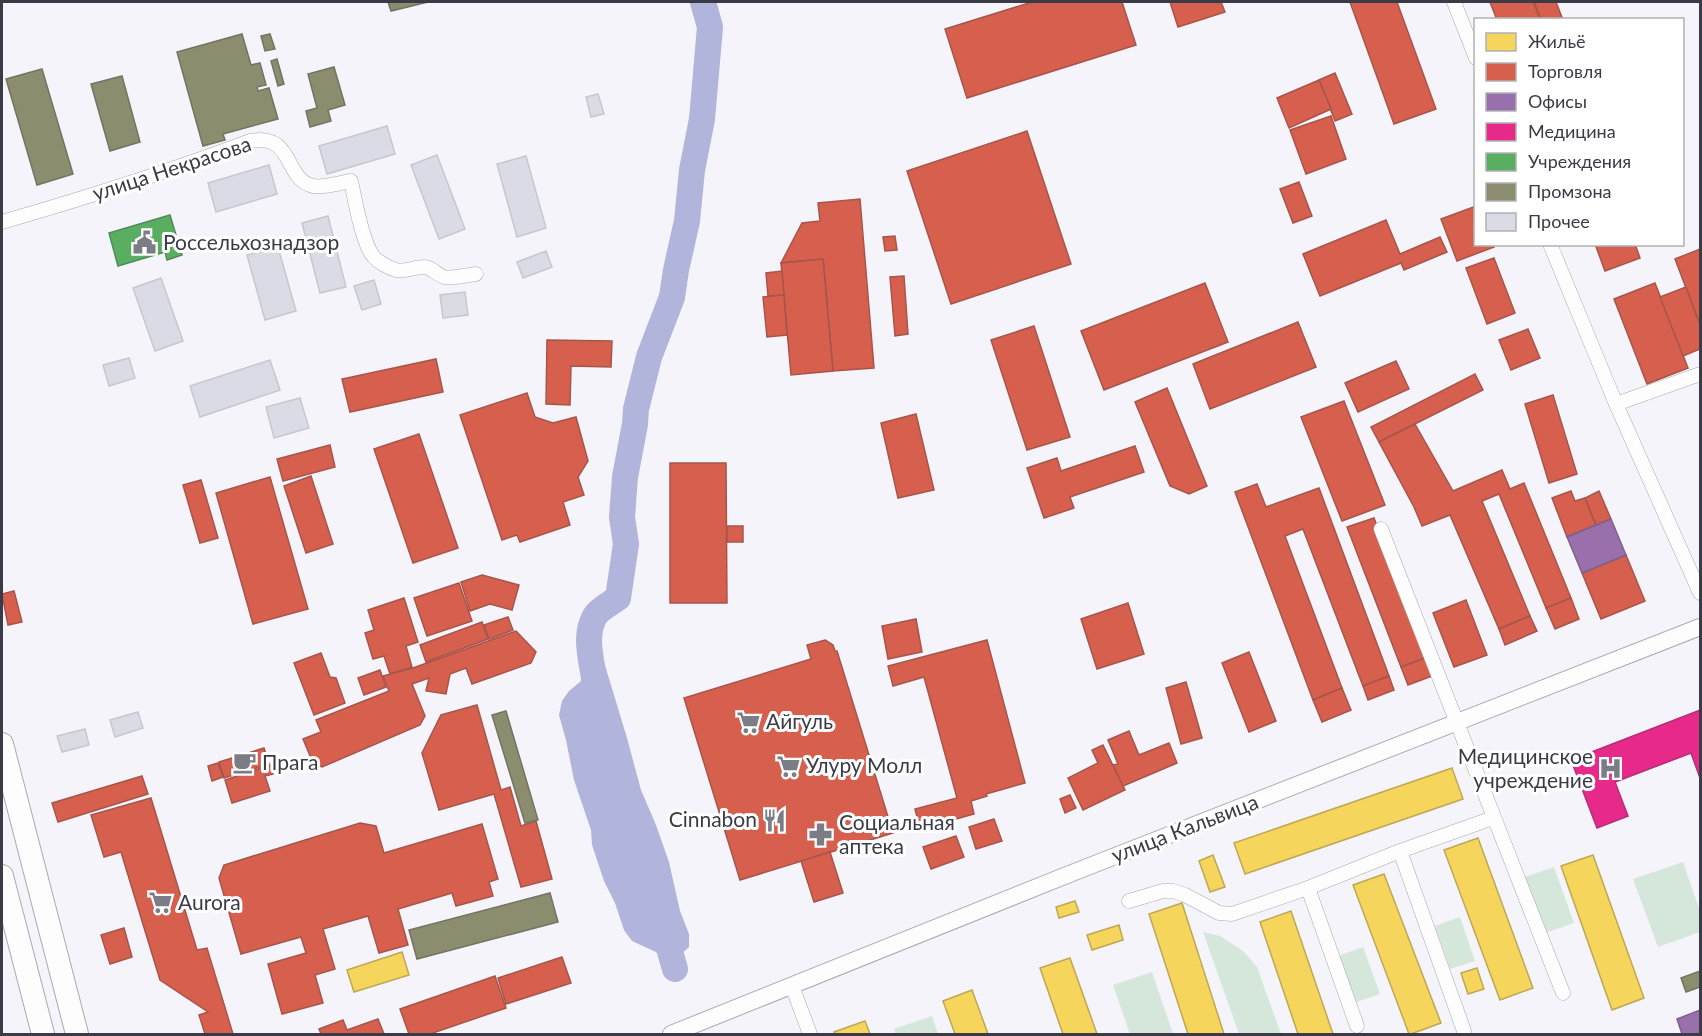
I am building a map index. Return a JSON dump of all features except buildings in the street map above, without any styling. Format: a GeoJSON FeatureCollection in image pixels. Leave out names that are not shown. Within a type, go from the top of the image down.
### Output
{"type":"FeatureCollection","features":[{"type":"Feature","properties":{"kind":"main road"},"geometry":{"type":"LineString","coordinates":[[2,744],[77,1035]]}},
{"type":"Feature","properties":{"kind":"main road"},"geometry":{"type":"LineString","coordinates":[[2,876],[43,1035]]}},
{"type":"Feature","properties":{"kind":"street"},"geometry":{"type":"LineString","coordinates":[[1454,2],[1474,53]]}},
{"type":"Feature","properties":{"kind":"street","name":"улица Некрасова"},"geometry":{"type":"LineString","coordinates":[[2,222],[108,191],[260,139],[278,146],[297,174],[310,185],[318,187],[351,181],[367,244],[374,258],[379,262],[397,270],[425,267],[449,277],[476,274]]}},
{"type":"Feature","properties":{"kind":"street"},"geometry":{"type":"LineString","coordinates":[[1551,246],[1616,404],[1701,592]]}},
{"type":"Feature","properties":{"kind":"street"},"geometry":{"type":"LineString","coordinates":[[1616,404],[1701,374]]}},
{"type":"Feature","properties":{"kind":"street"},"geometry":{"type":"LineString","coordinates":[[1381,529],[1563,993]]}},
{"type":"Feature","properties":{"kind":"street","name":"улица Кальвица"},"geometry":{"type":"LineString","coordinates":[[671,1035],[1456,722],[1701,627]]}},
{"type":"Feature","properties":{"kind":"street"},"geometry":{"type":"LineString","coordinates":[[1129,901],[1163,891],[1173,891],[1220,913],[1232,914],[1308,888],[1400,851],[1493,818]]}},
{"type":"Feature","properties":{"kind":"street"},"geometry":{"type":"LineString","coordinates":[[1400,851],[1464,1031]]}},
{"type":"Feature","properties":{"kind":"street"},"geometry":{"type":"LineString","coordinates":[[1308,888],[1357,1026]]}},
{"type":"Feature","properties":{"kind":"street"},"geometry":{"type":"LineString","coordinates":[[792,986],[810,1035]]}},
{"type":"Feature","properties":{"kind":"green space"},"geometry":{"type":"Polygon","coordinates":[[[1683,862],[1700,911],[1700,932],[1658,947],[1633,879],[1683,862]]]}},
{"type":"Feature","properties":{"kind":"green space"},"geometry":{"type":"Polygon","coordinates":[[[1554,867],[1574,923],[1545,933],[1525,877],[1554,867]]]}},
{"type":"Feature","properties":{"kind":"green space"},"geometry":{"type":"Polygon","coordinates":[[[1460,917],[1475,961],[1450,969],[1435,926],[1460,917]]]}},
{"type":"Feature","properties":{"kind":"green space"},"geometry":{"type":"Polygon","coordinates":[[[1203,932],[1220,936],[1243,951],[1257,967],[1281,1034],[1239,1034],[1203,932]]]}},
{"type":"Feature","properties":{"kind":"green space"},"geometry":{"type":"Polygon","coordinates":[[[1363,947],[1380,994],[1354,1003],[1338,956],[1363,947]]]}},
{"type":"Feature","properties":{"kind":"green space"},"geometry":{"type":"Polygon","coordinates":[[[1152,972],[1173,1034],[1130,1034],[1113,985],[1152,972]]]}},
{"type":"Feature","properties":{"kind":"green space"},"geometry":{"type":"Polygon","coordinates":[[[932,1016],[938,1034],[896,1034],[894,1029],[932,1016]]]}},
{"type":"Feature","properties":{"kind":"water"},"geometry":{"type":"Polygon","coordinates":[[[588,645],[600,649],[641,790],[669,862],[680,911],[689,934],[689,947],[669,965],[656,952],[632,941],[624,930],[592,845],[591,830],[574,780],[559,715],[562,701],[587,671],[588,645]]]}},
{"type":"Feature","properties":{"kind":"waterway"},"geometry":{"type":"LineString","coordinates":[[594,678],[589,647],[590,631],[597,613],[618,598],[626,544],[622,517],[625,477],[636,409],[649,357],[672,297],[687,221],[692,170],[702,119],[710,27],[703,2]]}},
{"type":"Feature","properties":{"kind":"waterway"},"geometry":{"type":"LineString","coordinates":[[663,927],[675,969]]}},
{"type":"Feature","properties":{"kind":"place","name":"Россельхознадзор"},"geometry":{"type":"Point","coordinates":[145,243]}},
{"type":"Feature","properties":{"kind":"place","name":"Айгуль"},"geometry":{"type":"Point","coordinates":[748,722]}},
{"type":"Feature","properties":{"kind":"place","name":"Прага"},"geometry":{"type":"Point","coordinates":[244,763]}},
{"type":"Feature","properties":{"kind":"place","name":"Улуру Молл"},"geometry":{"type":"Point","coordinates":[788,766]}},
{"type":"Feature","properties":{"kind":"place","name":"Медицинское учреждение"},"geometry":{"type":"Point","coordinates":[1611,769]}},
{"type":"Feature","properties":{"kind":"place","name":"Cinnabon"},"geometry":{"type":"Point","coordinates":[775,820]}},
{"type":"Feature","properties":{"kind":"place","name":"Социальная аптека"},"geometry":{"type":"Point","coordinates":[821,835]}},
{"type":"Feature","properties":{"kind":"place","name":"Aurora"},"geometry":{"type":"Point","coordinates":[160,903]}}]}
